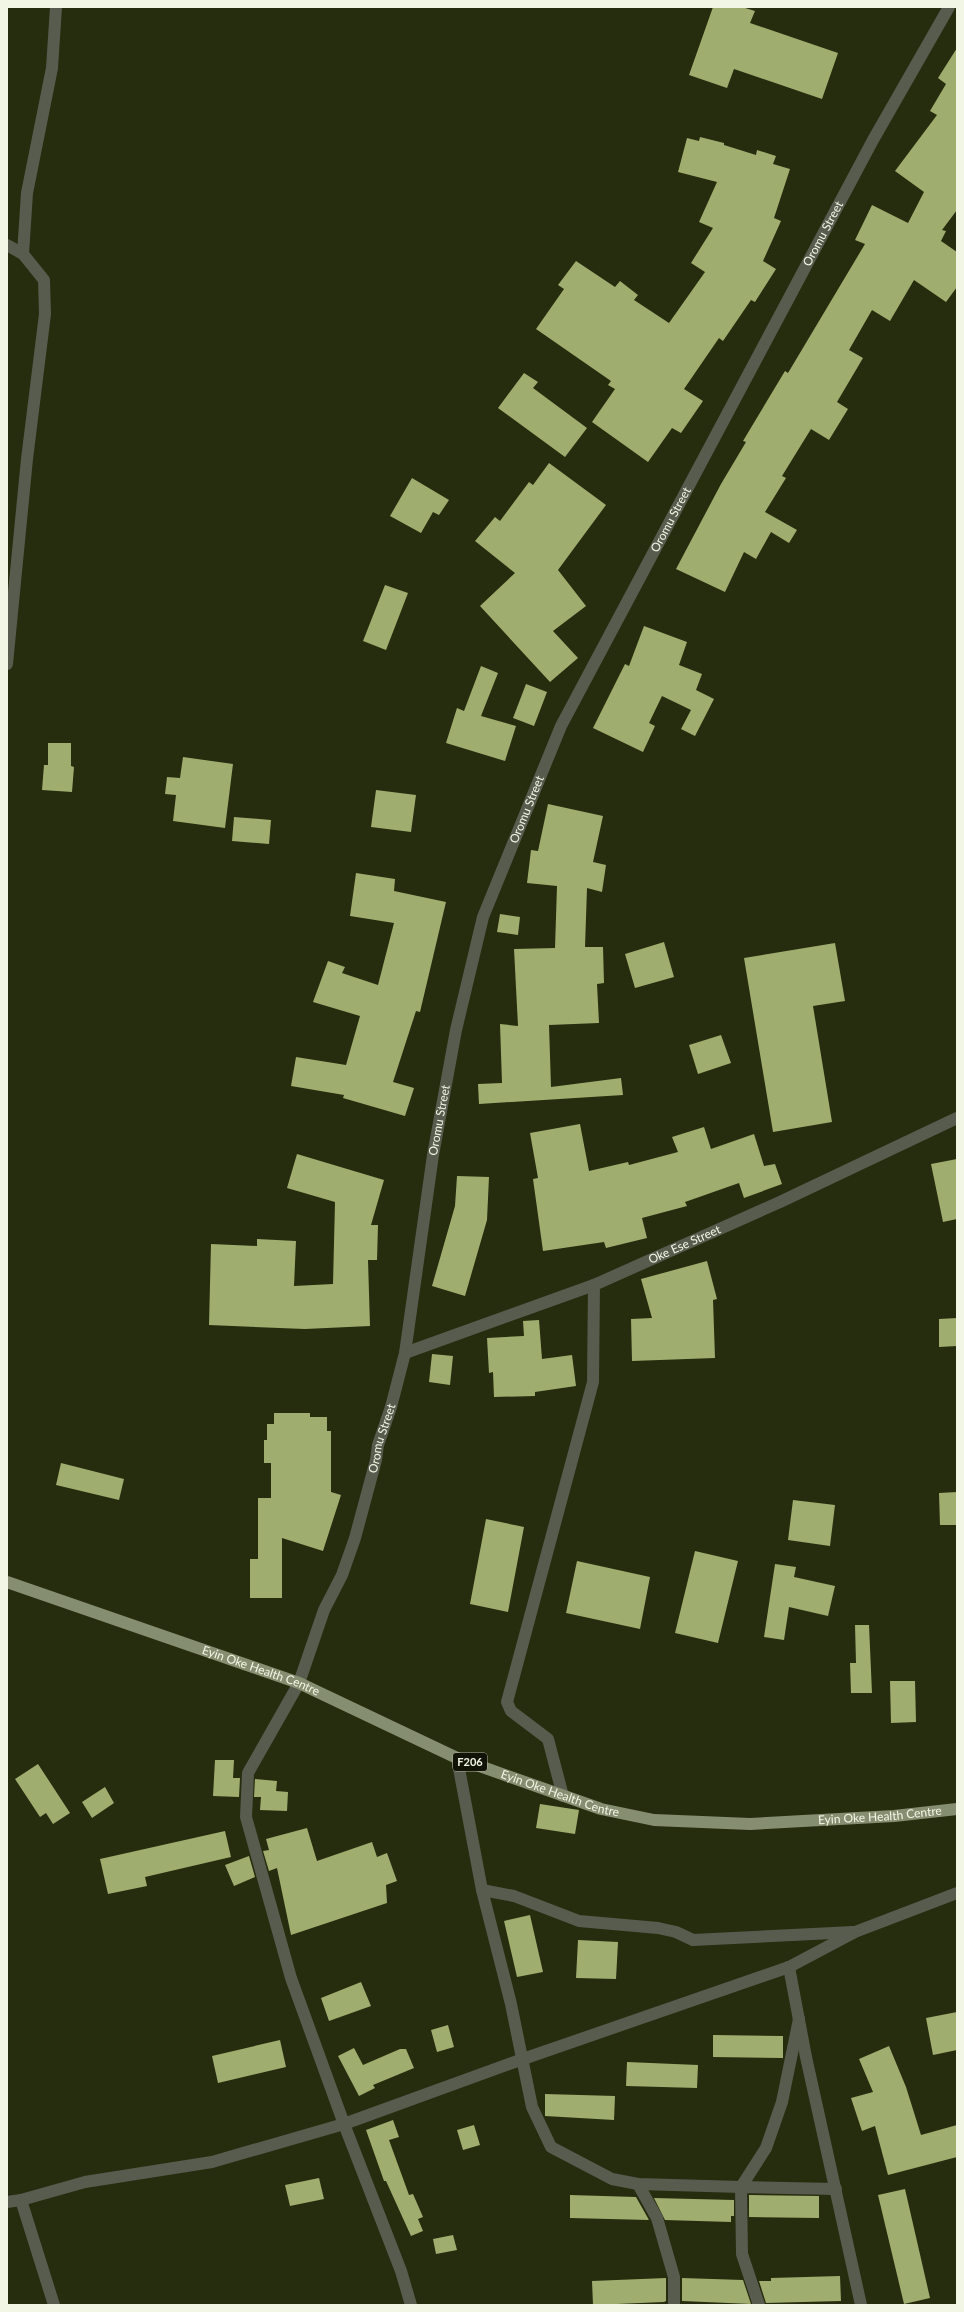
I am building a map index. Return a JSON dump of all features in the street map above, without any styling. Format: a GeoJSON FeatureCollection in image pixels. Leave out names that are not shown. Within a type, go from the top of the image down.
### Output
{"type":"FeatureCollection","features":[{"type":"Feature","properties":{"kind":"main road","name":"Eyin Oke Health Centre"},"geometry":{"type":"LineString","coordinates":[[7,1582],[299,1682],[456,1758],[562,1796],[601,1808],[654,1820],[750,1824],[894,1816],[957,1809]]}},
{"type":"Feature","properties":{"kind":"street"},"geometry":{"type":"LineString","coordinates":[[23,254],[27,193],[52,68],[56,7]]}},
{"type":"Feature","properties":{"kind":"street","name":"Oromu Street"},"geometry":{"type":"LineString","coordinates":[[411,2305],[401,2271],[344,2124],[291,1978],[246,1817],[248,1773],[299,1682],[324,1610],[342,1575],[355,1538],[376,1460],[378,1445],[391,1407],[405,1353],[433,1155],[456,1030],[483,917],[561,726],[870,147],[949,7]]}},
{"type":"Feature","properties":{"kind":"street"},"geometry":{"type":"LineString","coordinates":[[7,245],[23,254],[44,280],[45,314],[26,459],[7,664]]}},
{"type":"Feature","properties":{"kind":"street","name":"Oke Ese Street"},"geometry":{"type":"LineString","coordinates":[[405,1353],[594,1285],[780,1202],[957,1118]]}},
{"type":"Feature","properties":{"kind":"street"},"geometry":{"type":"LineString","coordinates":[[562,1796],[548,1739],[511,1712],[507,1702],[593,1382],[594,1285]]}},
{"type":"Feature","properties":{"kind":"street"},"geometry":{"type":"LineString","coordinates":[[456,1758],[482,1890],[524,2059],[532,2107],[551,2147],[612,2179],[638,2184],[836,2190]]}},
{"type":"Feature","properties":{"kind":"street"},"geometry":{"type":"LineString","coordinates":[[482,1890],[514,1896],[579,1921],[658,1928],[676,1932],[693,1940],[855,1932]]}},
{"type":"Feature","properties":{"kind":"street"},"geometry":{"type":"LineString","coordinates":[[7,2202],[21,2200],[85,2182],[212,2162],[344,2124],[524,2059],[789,1967],[855,1932],[957,1893]]}},
{"type":"Feature","properties":{"kind":"street"},"geometry":{"type":"LineString","coordinates":[[789,1967],[861,2305]]}},
{"type":"Feature","properties":{"kind":"street"},"geometry":{"type":"LineString","coordinates":[[759,2305],[742,2254],[741,2186],[766,2148],[782,2102],[799,2019]]}},
{"type":"Feature","properties":{"kind":"street"},"geometry":{"type":"LineString","coordinates":[[638,2184],[657,2218],[674,2277],[674,2305]]}},
{"type":"Feature","properties":{"kind":"street"},"geometry":{"type":"LineString","coordinates":[[21,2200],[54,2305]]}},
{"type":"Feature","properties":{"kind":"building"},"geometry":{"type":"Polygon","coordinates":[[[713,7],[742,7],[755,11],[750,23],[838,53],[822,99],[734,69],[727,88],[689,75],[713,7]]]}},
{"type":"Feature","properties":{"kind":"building"},"geometry":{"type":"Polygon","coordinates":[[[957,48],[957,210],[942,230],[946,231],[941,241],[957,252],[957,287],[946,302],[914,280],[890,321],[872,310],[849,350],[863,358],[837,402],[848,409],[829,440],[811,429],[782,476],[786,478],[765,512],[797,530],[789,543],[771,532],[756,559],[744,552],[725,592],[676,569],[721,484],[746,442],[743,441],[785,371],[788,373],[865,244],[855,240],[872,205],[908,223],[924,192],[895,171],[937,115],[930,111],[946,84],[938,78],[957,48]]]}},
{"type":"Feature","properties":{"kind":"building"},"geometry":{"type":"Polygon","coordinates":[[[700,137],[724,143],[724,145],[756,155],[757,150],[776,156],[773,164],[790,169],[774,218],[781,221],[763,261],[776,269],[755,302],[751,300],[723,341],[719,338],[684,389],[703,401],[681,433],[672,428],[648,462],[592,422],[615,389],[608,385],[611,381],[536,329],[564,289],[558,285],[576,261],[615,287],[620,281],[638,295],[634,300],[669,323],[705,272],[691,263],[713,228],[699,222],[717,182],[678,172],[687,138],[699,141],[700,137]]]}},
{"type":"Feature","properties":{"kind":"building"},"geometry":{"type":"Polygon","coordinates":[[[524,373],[538,382],[533,388],[587,428],[565,457],[498,408],[524,373]]]}},
{"type":"Feature","properties":{"kind":"building"},"geometry":{"type":"Polygon","coordinates":[[[549,463],[606,505],[558,570],[586,606],[553,631],[578,658],[550,682],[480,606],[515,573],[475,541],[495,517],[500,521],[529,482],[533,485],[549,463]]]}},
{"type":"Feature","properties":{"kind":"building"},"geometry":{"type":"Polygon","coordinates":[[[412,478],[449,500],[439,515],[433,512],[421,533],[390,516],[412,478]]]}},
{"type":"Feature","properties":{"kind":"building"},"geometry":{"type":"Polygon","coordinates":[[[385,585],[408,593],[386,650],[363,641],[385,585]]]}},
{"type":"Feature","properties":{"kind":"building"},"geometry":{"type":"Polygon","coordinates":[[[644,626],[687,642],[679,665],[702,674],[696,690],[714,699],[695,736],[681,729],[691,710],[662,696],[649,723],[655,726],[643,752],[593,728],[625,664],[629,666],[644,626]]]}},
{"type":"Feature","properties":{"kind":"building"},"geometry":{"type":"Polygon","coordinates":[[[481,666],[498,673],[481,716],[516,726],[505,761],[446,743],[457,708],[464,711],[481,666]]]}},
{"type":"Feature","properties":{"kind":"building"},"geometry":{"type":"Polygon","coordinates":[[[526,684],[547,692],[534,726],[513,718],[526,684]]]}},
{"type":"Feature","properties":{"kind":"building"},"geometry":{"type":"Polygon","coordinates":[[[48,743],[71,743],[71,766],[74,767],[72,792],[42,790],[44,765],[48,765],[48,743]]]}},
{"type":"Feature","properties":{"kind":"building"},"geometry":{"type":"Polygon","coordinates":[[[183,757],[233,764],[225,828],[173,821],[176,795],[165,794],[167,777],[180,778],[183,757]]]}},
{"type":"Feature","properties":{"kind":"building"},"geometry":{"type":"Polygon","coordinates":[[[376,790],[416,795],[411,832],[371,827],[376,790]]]}},
{"type":"Feature","properties":{"kind":"building"},"geometry":{"type":"Polygon","coordinates":[[[548,804],[603,816],[593,862],[606,865],[602,892],[587,888],[585,947],[603,947],[604,983],[597,984],[599,1023],[549,1025],[551,1087],[621,1078],[623,1095],[479,1104],[478,1084],[502,1083],[500,1024],[518,1026],[514,949],[555,948],[557,886],[527,883],[531,850],[538,851],[548,804]]]}},
{"type":"Feature","properties":{"kind":"building"},"geometry":{"type":"Polygon","coordinates":[[[234,817],[271,820],[269,844],[232,841],[234,817]]]}},
{"type":"Feature","properties":{"kind":"building"},"geometry":{"type":"Polygon","coordinates":[[[356,873],[395,879],[394,891],[446,902],[420,1012],[416,1011],[393,1082],[414,1088],[405,1116],[343,1098],[344,1095],[291,1086],[296,1057],[346,1065],[360,1016],[313,1002],[328,961],[345,967],[342,973],[378,985],[394,923],[350,916],[356,873]]]}},
{"type":"Feature","properties":{"kind":"building"},"geometry":{"type":"Polygon","coordinates":[[[500,914],[520,917],[518,935],[497,932],[500,914]]]}},
{"type":"Feature","properties":{"kind":"building"},"geometry":{"type":"Polygon","coordinates":[[[664,942],[674,977],[635,988],[625,954],[664,942]]]}},
{"type":"Feature","properties":{"kind":"building"},"geometry":{"type":"Polygon","coordinates":[[[835,943],[845,1001],[813,1006],[832,1122],[773,1132],[744,958],[835,943]]]}},
{"type":"Feature","properties":{"kind":"building"},"geometry":{"type":"Polygon","coordinates":[[[721,1035],[731,1063],[698,1074],[689,1045],[721,1035]]]}},
{"type":"Feature","properties":{"kind":"building"},"geometry":{"type":"Polygon","coordinates":[[[580,1124],[589,1171],[628,1162],[629,1165],[678,1152],[672,1137],[704,1127],[711,1149],[754,1134],[764,1166],[775,1164],[782,1184],[744,1198],[739,1183],[685,1202],[687,1206],[642,1218],[647,1238],[606,1248],[604,1242],[543,1251],[533,1179],[538,1178],[530,1133],[580,1124]]]}},
{"type":"Feature","properties":{"kind":"building"},"geometry":{"type":"Polygon","coordinates":[[[297,1154],[384,1180],[371,1225],[378,1225],[377,1260],[368,1260],[370,1326],[305,1329],[209,1325],[211,1244],[257,1246],[257,1239],[296,1241],[294,1286],[333,1284],[335,1202],[287,1188],[297,1154]]]}},
{"type":"Feature","properties":{"kind":"building"},"geometry":{"type":"Polygon","coordinates":[[[957,1159],[957,1219],[943,1222],[931,1164],[957,1159]]]}},
{"type":"Feature","properties":{"kind":"building"},"geometry":{"type":"Polygon","coordinates":[[[457,1176],[489,1177],[487,1220],[465,1296],[432,1286],[455,1206],[457,1176]]]}},
{"type":"Feature","properties":{"kind":"building"},"geometry":{"type":"Polygon","coordinates":[[[707,1261],[717,1299],[713,1300],[715,1358],[632,1361],[631,1319],[652,1318],[641,1279],[707,1261]]]}},
{"type":"Feature","properties":{"kind":"building"},"geometry":{"type":"Polygon","coordinates":[[[957,1318],[957,1346],[939,1347],[939,1319],[957,1318]]]}},
{"type":"Feature","properties":{"kind":"building"},"geometry":{"type":"Polygon","coordinates":[[[539,1320],[542,1359],[572,1355],[576,1386],[535,1392],[535,1396],[494,1397],[493,1372],[489,1373],[487,1338],[524,1336],[523,1321],[539,1320]]]}},
{"type":"Feature","properties":{"kind":"building"},"geometry":{"type":"Polygon","coordinates":[[[432,1354],[453,1356],[450,1385],[429,1382],[432,1354]]]}},
{"type":"Feature","properties":{"kind":"building"},"geometry":{"type":"Polygon","coordinates":[[[274,1413],[310,1413],[310,1417],[327,1417],[327,1431],[331,1431],[331,1492],[341,1495],[323,1551],[282,1538],[282,1598],[250,1598],[250,1559],[258,1559],[258,1498],[271,1498],[271,1463],[264,1463],[264,1440],[267,1440],[267,1424],[274,1424],[274,1413]]]}},
{"type":"Feature","properties":{"kind":"building"},"geometry":{"type":"Polygon","coordinates":[[[61,1463],[124,1479],[119,1500],[56,1485],[61,1463]]]}},
{"type":"Feature","properties":{"kind":"building"},"geometry":{"type":"Polygon","coordinates":[[[957,1492],[957,1525],[940,1525],[939,1493],[957,1492]]]}},
{"type":"Feature","properties":{"kind":"building"},"geometry":{"type":"Polygon","coordinates":[[[793,1500],[835,1505],[830,1546],[788,1540],[793,1500]]]}},
{"type":"Feature","properties":{"kind":"building"},"geometry":{"type":"Polygon","coordinates":[[[486,1519],[524,1527],[508,1612],[470,1604],[486,1519]]]}},
{"type":"Feature","properties":{"kind":"building"},"geometry":{"type":"Polygon","coordinates":[[[695,1551],[738,1561],[718,1643],[675,1633],[695,1551]]]}},
{"type":"Feature","properties":{"kind":"building"},"geometry":{"type":"Polygon","coordinates":[[[577,1561],[650,1577],[640,1629],[566,1613],[577,1561]]]}},
{"type":"Feature","properties":{"kind":"building"},"geometry":{"type":"Polygon","coordinates":[[[775,1564],[796,1567],[794,1577],[835,1586],[828,1616],[789,1607],[784,1640],[764,1637],[775,1564]]]}},
{"type":"Feature","properties":{"kind":"building"},"geometry":{"type":"Polygon","coordinates":[[[855,1625],[869,1625],[872,1693],[851,1693],[850,1663],[856,1663],[855,1625]]]}},
{"type":"Feature","properties":{"kind":"building"},"geometry":{"type":"Polygon","coordinates":[[[890,1681],[915,1681],[916,1722],[891,1723],[890,1681]]]}},
{"type":"Feature","properties":{"kind":"building"},"geometry":{"type":"Polygon","coordinates":[[[215,1760],[234,1760],[233,1778],[240,1778],[239,1797],[213,1796],[215,1760]]]}},
{"type":"Feature","properties":{"kind":"building"},"geometry":{"type":"Polygon","coordinates":[[[38,1764],[70,1813],[53,1824],[46,1813],[40,1817],[15,1779],[38,1764]]]}},
{"type":"Feature","properties":{"kind":"building"},"geometry":{"type":"Polygon","coordinates":[[[255,1779],[277,1781],[276,1791],[288,1792],[287,1811],[260,1810],[261,1797],[254,1797],[255,1779]]]}},
{"type":"Feature","properties":{"kind":"building"},"geometry":{"type":"Polygon","coordinates":[[[105,1787],[114,1803],[92,1818],[82,1802],[105,1787]]]}},
{"type":"Feature","properties":{"kind":"building"},"geometry":{"type":"Polygon","coordinates":[[[540,1804],[579,1810],[575,1834],[536,1828],[540,1804]]]}},
{"type":"Feature","properties":{"kind":"building"},"geometry":{"type":"Polygon","coordinates":[[[307,1828],[317,1861],[372,1842],[377,1857],[387,1853],[397,1881],[386,1885],[387,1903],[291,1935],[277,1868],[269,1871],[263,1851],[269,1850],[266,1839],[307,1828]]]}},
{"type":"Feature","properties":{"kind":"building"},"geometry":{"type":"Polygon","coordinates":[[[225,1831],[231,1857],[145,1877],[147,1886],[108,1894],[100,1859],[225,1831]]]}},
{"type":"Feature","properties":{"kind":"building"},"geometry":{"type":"Polygon","coordinates":[[[249,1856],[255,1877],[234,1886],[225,1865],[249,1856]]]}},
{"type":"Feature","properties":{"kind":"building"},"geometry":{"type":"Polygon","coordinates":[[[530,1915],[543,1972],[517,1977],[504,1921],[530,1915]]]}},
{"type":"Feature","properties":{"kind":"building"},"geometry":{"type":"Polygon","coordinates":[[[578,1940],[618,1942],[616,1979],[576,1978],[578,1940]]]}},
{"type":"Feature","properties":{"kind":"building"},"geometry":{"type":"Polygon","coordinates":[[[361,1982],[371,2006],[329,2021],[321,1998],[361,1982]]]}},
{"type":"Feature","properties":{"kind":"building"},"geometry":{"type":"Polygon","coordinates":[[[957,2012],[957,2050],[933,2055],[926,2018],[957,2012]]]}},
{"type":"Feature","properties":{"kind":"building"},"geometry":{"type":"Polygon","coordinates":[[[448,2025],[454,2047],[437,2052],[431,2030],[448,2025]]]}},
{"type":"Feature","properties":{"kind":"building"},"geometry":{"type":"Polygon","coordinates":[[[713,2035],[783,2036],[783,2058],[713,2057],[713,2035]]]}},
{"type":"Feature","properties":{"kind":"building"},"geometry":{"type":"Polygon","coordinates":[[[280,2040],[286,2067],[218,2083],[212,2056],[280,2040]]]}},
{"type":"Feature","properties":{"kind":"building"},"geometry":{"type":"Polygon","coordinates":[[[889,2046],[906,2087],[921,2135],[957,2125],[957,2157],[888,2175],[875,2126],[862,2131],[851,2098],[873,2092],[859,2059],[889,2046]]]}},
{"type":"Feature","properties":{"kind":"building"},"geometry":{"type":"Polygon","coordinates":[[[354,2048],[363,2065],[400,2049],[406,2049],[414,2068],[373,2085],[375,2088],[359,2096],[338,2056],[354,2048]]]}},
{"type":"Feature","properties":{"kind":"building"},"geometry":{"type":"Polygon","coordinates":[[[627,2062],[698,2065],[697,2088],[626,2086],[627,2062]]]}},
{"type":"Feature","properties":{"kind":"building"},"geometry":{"type":"Polygon","coordinates":[[[545,2094],[615,2096],[614,2120],[545,2116],[545,2094]]]}},
{"type":"Feature","properties":{"kind":"building"},"geometry":{"type":"Polygon","coordinates":[[[393,2120],[399,2137],[389,2140],[409,2195],[413,2194],[423,2217],[418,2219],[423,2231],[411,2236],[386,2181],[384,2181],[366,2130],[393,2120]]]}},
{"type":"Feature","properties":{"kind":"building"},"geometry":{"type":"Polygon","coordinates":[[[474,2125],[480,2145],[463,2150],[457,2130],[474,2125]]]}},
{"type":"Feature","properties":{"kind":"building"},"geometry":{"type":"Polygon","coordinates":[[[319,2178],[324,2199],[290,2206],[285,2185],[319,2178]]]}},
{"type":"Feature","properties":{"kind":"building"},"geometry":{"type":"Polygon","coordinates":[[[905,2189],[930,2298],[904,2304],[878,2195],[905,2189]]]}},
{"type":"Feature","properties":{"kind":"building"},"geometry":{"type":"Polygon","coordinates":[[[570,2195],[636,2197],[649,2220],[570,2218],[570,2195]]]}},
{"type":"Feature","properties":{"kind":"building"},"geometry":{"type":"Polygon","coordinates":[[[749,2195],[819,2196],[819,2218],[749,2217],[749,2195]]]}},
{"type":"Feature","properties":{"kind":"building"},"geometry":{"type":"Polygon","coordinates":[[[654,2198],[734,2200],[734,2216],[731,2216],[731,2222],[665,2220],[654,2198]]]}},
{"type":"Feature","properties":{"kind":"building"},"geometry":{"type":"Polygon","coordinates":[[[453,2235],[457,2250],[436,2254],[433,2239],[453,2235]]]}},
{"type":"Feature","properties":{"kind":"building"},"geometry":{"type":"Polygon","coordinates":[[[840,2276],[841,2301],[766,2303],[759,2281],[771,2281],[771,2278],[840,2276]]]}},
{"type":"Feature","properties":{"kind":"building"},"geometry":{"type":"Polygon","coordinates":[[[666,2278],[666,2301],[664,2302],[593,2305],[592,2281],[666,2278]]]}},
{"type":"Feature","properties":{"kind":"building"},"geometry":{"type":"Polygon","coordinates":[[[682,2278],[743,2280],[751,2304],[682,2301],[682,2278]]]}}]}
